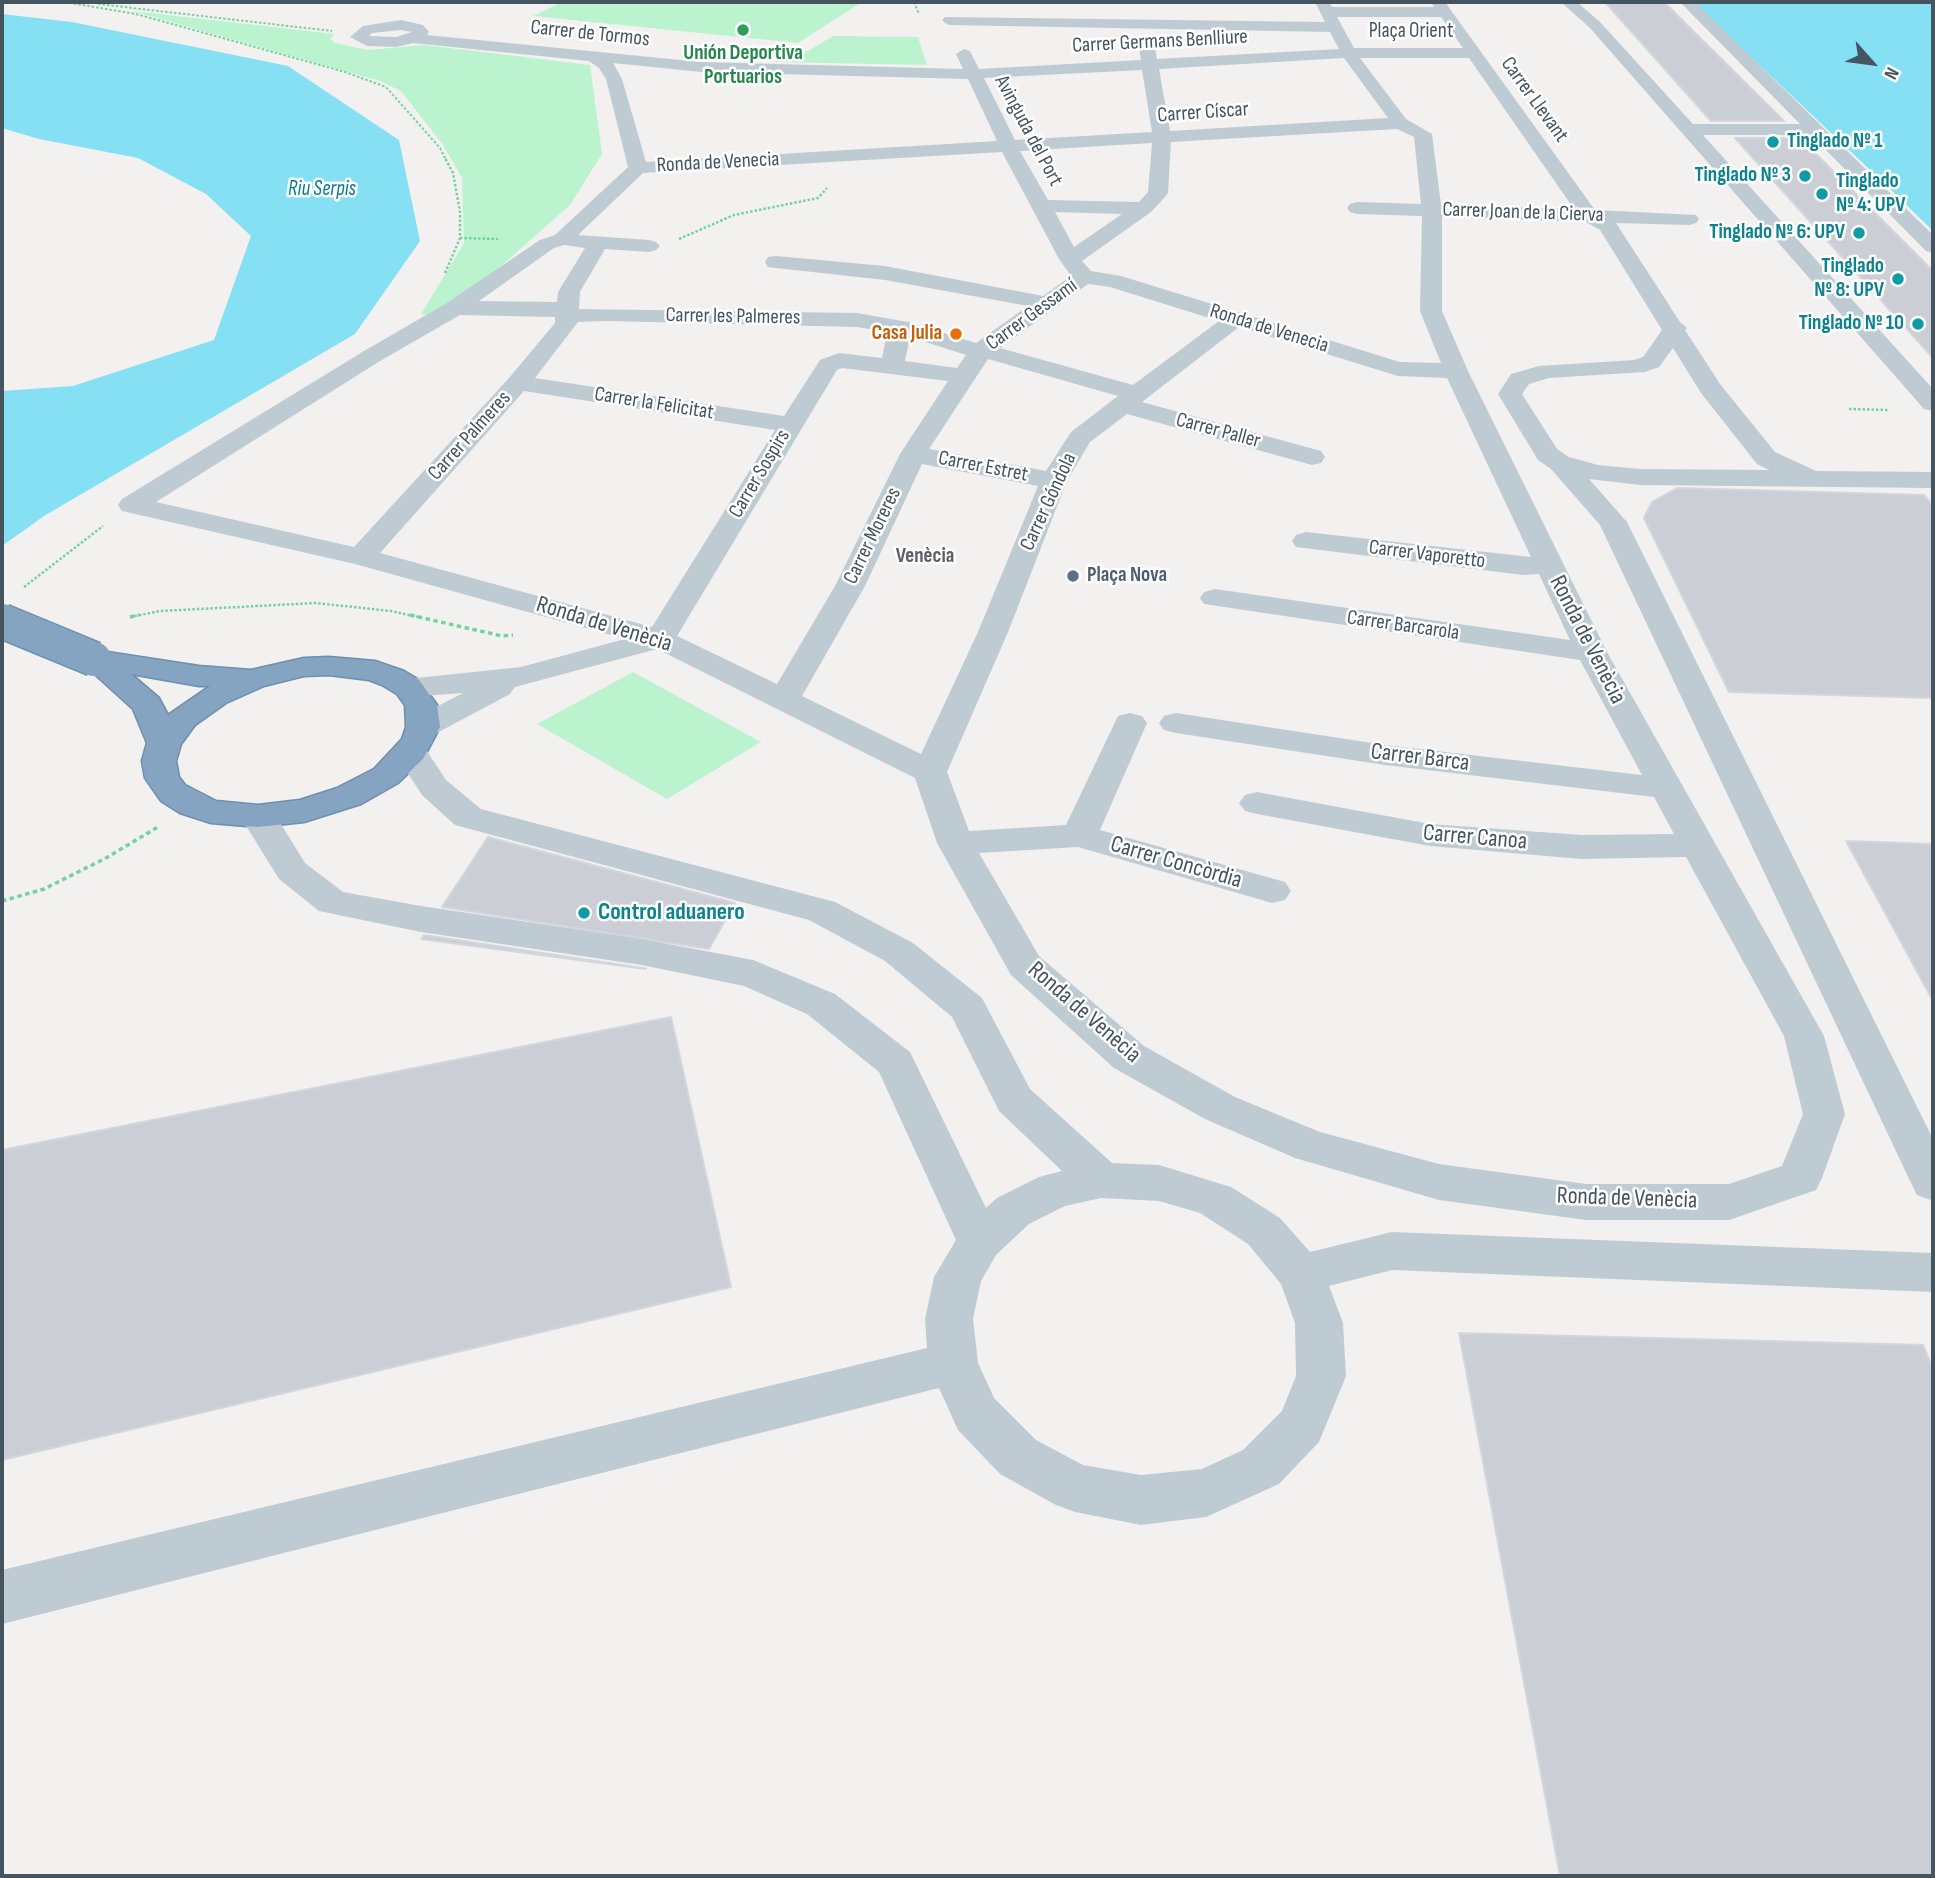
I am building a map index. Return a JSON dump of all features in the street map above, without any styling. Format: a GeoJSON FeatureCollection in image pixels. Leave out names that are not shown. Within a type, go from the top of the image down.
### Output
{"type":"FeatureCollection","features":[{"type":"Feature","properties":{"kind":"highway"},"geometry":{"type":"LineString","coordinates":[[2,621],[94,659],[199,676],[253,679]]}},
{"type":"Feature","properties":{"kind":"highway"},"geometry":{"type":"LineString","coordinates":[[94,659],[147,705],[164,743]]}},
{"type":"Feature","properties":{"kind":"highway"},"geometry":{"type":"LineString","coordinates":[[304,667],[341,667],[375,671],[408,687],[421,705],[417,739],[386,776],[349,796],[304,811],[258,816],[211,812],[192,805],[173,793],[162,778],[159,761],[164,743],[183,718],[215,696],[253,679],[304,667]]}},
{"type":"Feature","properties":{"kind":"street","name":"Avinguda del Port"},"geometry":{"type":"LineString","coordinates":[[941,2],[1009,147],[1077,268]]}},
{"type":"Feature","properties":{"kind":"street"},"geometry":{"type":"LineString","coordinates":[[1042,206],[1144,208],[1158,193],[1162,138],[1148,65],[1142,2]]}},
{"type":"Feature","properties":{"kind":"street"},"geometry":{"type":"LineString","coordinates":[[1568,2],[1595,25],[1933,404]]}},
{"type":"Feature","properties":{"kind":"street"},"geometry":{"type":"LineString","coordinates":[[1687,2],[1933,247]]}},
{"type":"Feature","properties":{"kind":"street"},"geometry":{"type":"LineString","coordinates":[[950,20],[1145,24],[1441,7]]}},
{"type":"Feature","properties":{"kind":"street","name":"Carrer Llevant"},"geometry":{"type":"LineString","coordinates":[[1441,7],[1588,214],[1608,226],[1710,387],[1766,458],[1795,473],[1834,478]]}},
{"type":"Feature","properties":{"kind":"street"},"geometry":{"type":"LineString","coordinates":[[1327,14],[1350,55],[1399,123]]}},
{"type":"Feature","properties":{"kind":"street"},"geometry":{"type":"LineString","coordinates":[[359,34],[384,20],[420,30],[420,34],[413,38]]}},
{"type":"Feature","properties":{"kind":"street","name":"Carrer de Tormos"},"geometry":{"type":"LineString","coordinates":[[359,34],[361,39],[375,42],[413,38],[671,64],[794,71],[973,74]]}},
{"type":"Feature","properties":{"kind":"street","name":"Plaça Orient"},"geometry":{"type":"LineString","coordinates":[[1350,55],[1473,53]]}},
{"type":"Feature","properties":{"kind":"street","name":"Carrer Germans Benlliure"},"geometry":{"type":"LineString","coordinates":[[973,74],[1350,55]]}},
{"type":"Feature","properties":{"kind":"street"},"geometry":{"type":"LineString","coordinates":[[132,505],[372,356],[456,308],[547,244],[562,239],[638,168],[614,79],[606,65],[595,58]]}},
{"type":"Feature","properties":{"kind":"street"},"geometry":{"type":"LineString","coordinates":[[614,79],[636,71],[671,64]]}},
{"type":"Feature","properties":{"kind":"street","name":"Carrer Císcar"},"geometry":{"type":"LineString","coordinates":[[1009,147],[1399,123]]}},
{"type":"Feature","properties":{"kind":"street","name":"Ronda de Venècia"},"geometry":{"type":"LineString","coordinates":[[132,505],[361,557],[660,639],[785,698],[930,772],[955,843],[1026,965],[1129,1057],[1220,1108],[1310,1146],[1439,1182],[1586,1202],[1729,1202],[1800,1178],[1824,1114],[1804,1036],[1591,652],[1455,371],[1432,311],[1432,210],[1423,134],[1399,123]]}},
{"type":"Feature","properties":{"kind":"street"},"geometry":{"type":"LineString","coordinates":[[1685,129],[1817,130]]}},
{"type":"Feature","properties":{"kind":"street","name":"Ronda de Venecia"},"geometry":{"type":"LineString","coordinates":[[638,168],[1009,147]]}},
{"type":"Feature","properties":{"kind":"street","name":"Carrer Gessamí"},"geometry":{"type":"LineString","coordinates":[[981,351],[1047,303],[1077,268],[1144,208]]}},
{"type":"Feature","properties":{"kind":"street","name":"Carrer Joan de la Cierva"},"geometry":{"type":"LineString","coordinates":[[1357,208],[1689,219]]}},
{"type":"Feature","properties":{"kind":"street"},"geometry":{"type":"LineString","coordinates":[[562,239],[597,244],[649,246]]}},
{"type":"Feature","properties":{"kind":"street","name":"Carrer Palmeres"},"geometry":{"type":"LineString","coordinates":[[361,557],[518,383],[566,324],[569,292],[597,244]]}},
{"type":"Feature","properties":{"kind":"street"},"geometry":{"type":"LineString","coordinates":[[776,262],[886,273],[1047,303]]}},
{"type":"Feature","properties":{"kind":"street","name":"Ronda de Venecia"},"geometry":{"type":"LineString","coordinates":[[1077,268],[1398,369],[1455,371]]}},
{"type":"Feature","properties":{"kind":"street","name":"Carrer les Palmeres"},"geometry":{"type":"LineString","coordinates":[[456,308],[857,320],[900,327],[981,351]]}},
{"type":"Feature","properties":{"kind":"street","name":"Carrer Góndola"},"geometry":{"type":"LineString","coordinates":[[930,772],[993,632],[1054,481],[1080,437],[1236,319]]}},
{"type":"Feature","properties":{"kind":"street"},"geometry":{"type":"LineString","coordinates":[[892,367],[900,327]]}},
{"type":"Feature","properties":{"kind":"street"},"geometry":{"type":"LineString","coordinates":[[1636,368],[1651,362],[1675,328]]}},
{"type":"Feature","properties":{"kind":"street","name":"Carrer Moreres"},"geometry":{"type":"LineString","coordinates":[[785,698],[850,586],[913,454],[981,351]]}},
{"type":"Feature","properties":{"kind":"street","name":"Carrer Paller"},"geometry":{"type":"LineString","coordinates":[[981,351],[1312,457]]}},
{"type":"Feature","properties":{"kind":"street","name":"Carrer Sospirs"},"geometry":{"type":"LineString","coordinates":[[660,639],[828,365],[839,360],[964,376]]}},
{"type":"Feature","properties":{"kind":"street"},"geometry":{"type":"LineString","coordinates":[[1710,387],[1636,368],[1548,371],[1520,379],[1510,394],[1541,445],[1613,522],[1933,1183]]}},
{"type":"Feature","properties":{"kind":"street","name":"Carrer la Felicitat"},"geometry":{"type":"LineString","coordinates":[[518,383],[790,425]]}},
{"type":"Feature","properties":{"kind":"street"},"geometry":{"type":"LineString","coordinates":[[1613,522],[1625,508],[1688,478],[1746,467],[1753,463],[1761,451]]}},
{"type":"Feature","properties":{"kind":"street","name":"Carrer Estret"},"geometry":{"type":"LineString","coordinates":[[913,454],[1054,481]]}},
{"type":"Feature","properties":{"kind":"street"},"geometry":{"type":"LineString","coordinates":[[1560,463],[1597,473],[1688,478],[1933,480]]}},
{"type":"Feature","properties":{"kind":"street","name":"Carrer Vaporetto"},"geometry":{"type":"LineString","coordinates":[[1306,541],[1522,566],[1548,565]]}},
{"type":"Feature","properties":{"kind":"street","name":"Carrer Barcarola"},"geometry":{"type":"LineString","coordinates":[[1215,598],[1591,652]]}},
{"type":"Feature","properties":{"kind":"street"},"geometry":{"type":"LineString","coordinates":[[408,687],[523,676],[660,639]]}},
{"type":"Feature","properties":{"kind":"street"},"geometry":{"type":"LineString","coordinates":[[523,676],[474,699],[417,739],[433,787],[468,817],[822,911],[899,952],[968,1008],[1014,1100],[1101,1180]]}},
{"type":"Feature","properties":{"kind":"street"},"geometry":{"type":"LineString","coordinates":[[1079,836],[1130,723]]}},
{"type":"Feature","properties":{"kind":"street","name":"Carrer Barca"},"geometry":{"type":"LineString","coordinates":[[1176,723],[1385,755],[1666,788]]}},
{"type":"Feature","properties":{"kind":"street","name":"Carrer Canoa"},"geometry":{"type":"LineString","coordinates":[[1257,803],[1430,835],[1581,847],[1696,845]]}},
{"type":"Feature","properties":{"kind":"street"},"geometry":{"type":"LineString","coordinates":[[258,816],[292,871],[332,902],[421,919],[642,951],[752,974],[821,1004],[895,1063],[980,1242]]}},
{"type":"Feature","properties":{"kind":"street","name":"Carrer Concòrdia"},"geometry":{"type":"LineString","coordinates":[[955,843],[1079,836],[1272,891]]}},
{"type":"Feature","properties":{"kind":"street"},"geometry":{"type":"LineString","coordinates":[[1101,1180],[1159,1183],[1215,1200],[1264,1231],[1301,1274],[1320,1323],[1321,1376],[1301,1426],[1261,1467],[1206,1493],[1140,1500],[1075,1488],[1018,1457],[1010,1449],[976,1414],[953,1363],[948,1319],[958,1277],[980,1242],[1013,1211],[1055,1190],[1101,1180]]}},
{"type":"Feature","properties":{"kind":"street"},"geometry":{"type":"LineString","coordinates":[[1301,1274],[1392,1251],[1933,1273]]}},
{"type":"Feature","properties":{"kind":"street"},"geometry":{"type":"LineString","coordinates":[[2,1597],[953,1363]]}},
{"type":"Feature","properties":{"kind":"path"},"geometry":{"type":"LineString","coordinates":[[65,2],[136,13],[345,72],[386,87],[440,148],[453,173],[460,212],[460,238],[442,278]]}},
{"type":"Feature","properties":{"kind":"path"},"geometry":{"type":"LineString","coordinates":[[76,2],[359,34]]}},
{"type":"Feature","properties":{"kind":"path"},"geometry":{"type":"LineString","coordinates":[[649,246],[665,245],[734,215],[818,198],[860,155]]}},
{"type":"Feature","properties":{"kind":"path"},"geometry":{"type":"LineString","coordinates":[[1849,409],[1889,410]]}},
{"type":"Feature","properties":{"kind":"path"},"geometry":{"type":"LineString","coordinates":[[20,591],[48,566],[132,505]]}},
{"type":"Feature","properties":{"kind":"path"},"geometry":{"type":"LineString","coordinates":[[130,617],[160,611],[316,603],[391,611],[502,636],[546,631],[575,614]]}},
{"type":"Feature","properties":{"kind":"path"},"geometry":{"type":"LineString","coordinates":[[2,901],[44,889],[94,864],[192,805]]}},
{"type":"Feature","properties":{"kind":"green space","name":"Unión Deportiva Portuarios"},"geometry":{"type":"Polygon","coordinates":[[[562,2],[862,2],[798,43],[533,16],[562,2]]]}},
{"type":"Feature","properties":{"kind":"green space"},"geometry":{"type":"Polygon","coordinates":[[[132,11],[334,34],[330,39],[335,43],[368,50],[424,45],[590,65],[602,154],[570,205],[491,275],[430,316],[421,314],[464,243],[462,178],[443,145],[401,91],[380,81],[132,11]]]}},
{"type":"Feature","properties":{"kind":"green space"},"geometry":{"type":"Polygon","coordinates":[[[833,36],[918,37],[927,65],[775,62],[791,51],[808,51],[833,36]]]}},
{"type":"Feature","properties":{"kind":"green space"},"geometry":{"type":"Polygon","coordinates":[[[633,672],[761,742],[667,799],[537,724],[633,672]]]}},
{"type":"Feature","properties":{"kind":"water"},"geometry":{"type":"Polygon","coordinates":[[[1693,2],[1933,2],[1933,231],[1888,187],[1693,2]]]}},
{"type":"Feature","properties":{"kind":"water","name":"Riu Serpis"},"geometry":{"type":"Polygon","coordinates":[[[2,14],[72,22],[288,66],[399,140],[420,241],[355,334],[44,516],[2,546],[2,391],[73,386],[214,340],[251,236],[206,194],[138,158],[39,139],[2,128],[2,14]]]}},
{"type":"Feature","properties":{"kind":"building"},"geometry":{"type":"Polygon","coordinates":[[[1605,2],[1664,2],[1784,121],[1711,121],[1605,2]]]}},
{"type":"Feature","properties":{"kind":"building"},"geometry":{"type":"Polygon","coordinates":[[[1735,138],[1800,138],[1933,271],[1933,358],[1735,138]]]}},
{"type":"Feature","properties":{"kind":"building"},"geometry":{"type":"Polygon","coordinates":[[[1677,488],[1924,495],[1933,506],[1933,698],[1729,692],[1644,518],[1652,502],[1677,488]]]}},
{"type":"Feature","properties":{"kind":"building"},"geometry":{"type":"Polygon","coordinates":[[[488,837],[735,903],[709,949],[442,907],[488,837]]]}},
{"type":"Feature","properties":{"kind":"building"},"geometry":{"type":"Polygon","coordinates":[[[1846,841],[1933,844],[1933,1001],[1846,841]]]}},
{"type":"Feature","properties":{"kind":"building"},"geometry":{"type":"Polygon","coordinates":[[[424,935],[642,968],[646,969],[421,939],[424,935]]]}},
{"type":"Feature","properties":{"kind":"building"},"geometry":{"type":"Polygon","coordinates":[[[671,1017],[731,1287],[2,1460],[2,1150],[671,1017]]]}},
{"type":"Feature","properties":{"kind":"building"},"geometry":{"type":"Polygon","coordinates":[[[1459,1333],[1923,1345],[1933,1369],[1933,1876],[1560,1876],[1459,1333]]]}},
{"type":"Feature","properties":{"kind":"place","name":"Unión Deportiva Portuarios"},"geometry":{"type":"Point","coordinates":[743,30]}},
{"type":"Feature","properties":{"kind":"place","name":"Tinglado Nº 1"},"geometry":{"type":"Point","coordinates":[1773,142]}},
{"type":"Feature","properties":{"kind":"place","name":"Tinglado Nº 3"},"geometry":{"type":"Point","coordinates":[1805,176]}},
{"type":"Feature","properties":{"kind":"place","name":"Tinglado Nº 4: UPV"},"geometry":{"type":"Point","coordinates":[1822,194]}},
{"type":"Feature","properties":{"kind":"place","name":"Tinglado Nº 6: UPV"},"geometry":{"type":"Point","coordinates":[1859,233]}},
{"type":"Feature","properties":{"kind":"place","name":"Tinglado Nº 8: UPV"},"geometry":{"type":"Point","coordinates":[1898,279]}},
{"type":"Feature","properties":{"kind":"place","name":"Tinglado Nº 10"},"geometry":{"type":"Point","coordinates":[1918,324]}},
{"type":"Feature","properties":{"kind":"place","name":"Casa Julia"},"geometry":{"type":"Point","coordinates":[956,334]}},
{"type":"Feature","properties":{"kind":"place","name":"Plaça Nova"},"geometry":{"type":"Point","coordinates":[1073,576]}},
{"type":"Feature","properties":{"kind":"place","name":"Control aduanero"},"geometry":{"type":"Point","coordinates":[584,913]}},
{"type":"Feature","properties":{"kind":"district","name":"Venècia"},"geometry":{"type":"Point","coordinates":[925,557]}}]}
